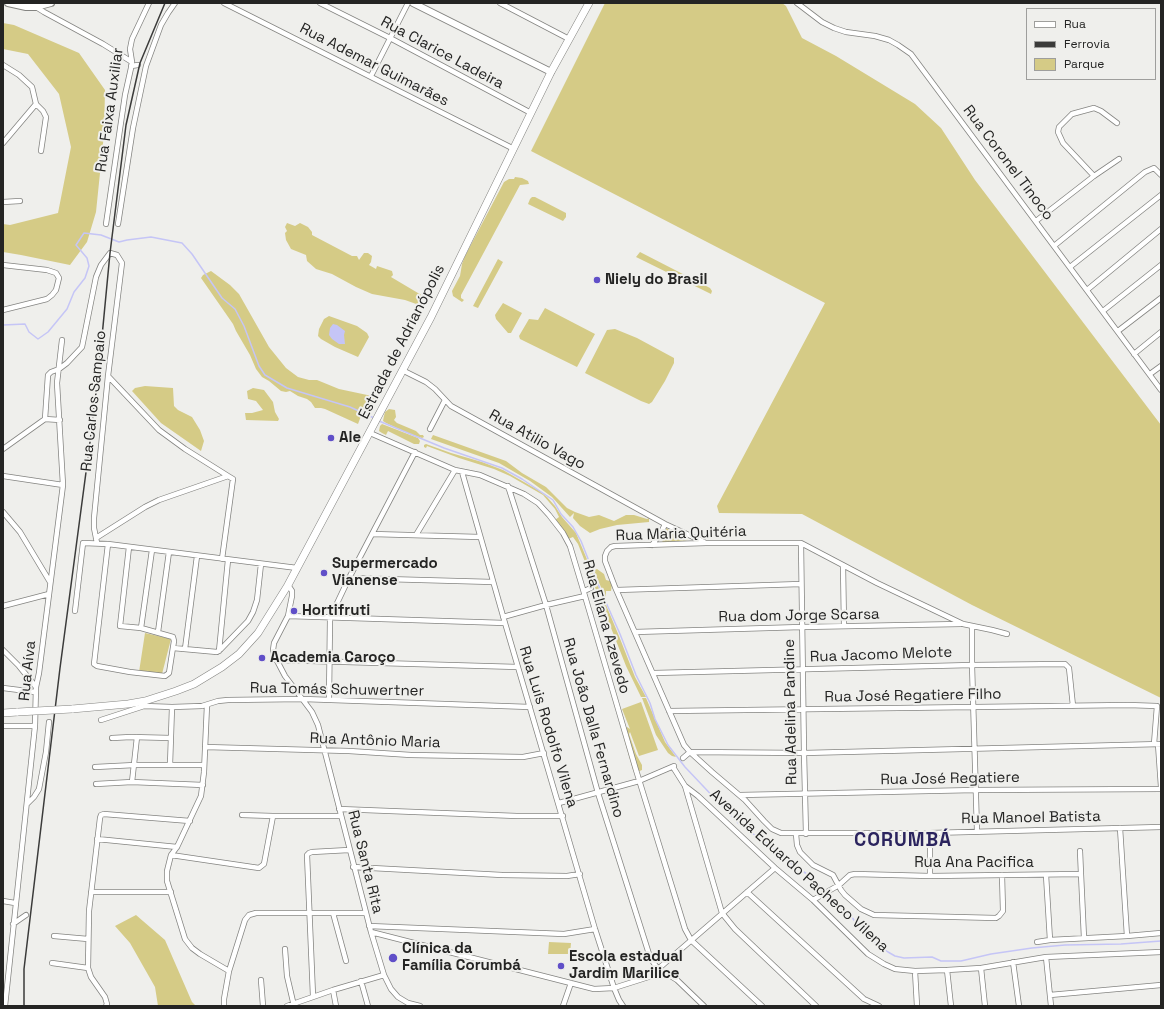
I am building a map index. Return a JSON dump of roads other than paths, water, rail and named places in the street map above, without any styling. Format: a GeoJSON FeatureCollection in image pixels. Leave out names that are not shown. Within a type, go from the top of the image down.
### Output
{"type":"FeatureCollection","features":[{"type":"Feature","properties":{"kind":"main road"},"geometry":{"type":"LineString","coordinates":[[8,3],[36,5],[51,3]]}},
{"type":"Feature","properties":{"kind":"main road"},"geometry":{"type":"LineString","coordinates":[[414,3],[550,72]]}},
{"type":"Feature","properties":{"kind":"main road","name":"Estrada de Adrianópolis"},"geometry":{"type":"LineString","coordinates":[[3,713],[144,704],[194,684],[213,673],[239,654],[258,633],[288,585],[431,318],[550,72],[589,3]]}},
{"type":"Feature","properties":{"kind":"street","name":"Rua Faixa Auxiliar"},"geometry":{"type":"LineString","coordinates":[[106,224],[125,95],[132,64],[130,48],[132,39],[149,3]]}},
{"type":"Feature","properties":{"kind":"street"},"geometry":{"type":"LineString","coordinates":[[118,224],[133,128],[146,66],[161,25],[176,3]]}},
{"type":"Feature","properties":{"kind":"street","name":"Rua Ademar Guimarães"},"geometry":{"type":"LineString","coordinates":[[224,3],[514,148]]}},
{"type":"Feature","properties":{"kind":"street","name":"Rua Clarice Ladeira"},"geometry":{"type":"LineString","coordinates":[[320,3],[390,38],[531,113]]}},
{"type":"Feature","properties":{"kind":"street"},"geometry":{"type":"LineString","coordinates":[[371,76],[408,3]]}},
{"type":"Feature","properties":{"kind":"street"},"geometry":{"type":"LineString","coordinates":[[500,3],[569,39]]}},
{"type":"Feature","properties":{"kind":"street"},"geometry":{"type":"LineString","coordinates":[[583,3],[584,11]]}},
{"type":"Feature","properties":{"kind":"street","name":"Rua Coronel Tinoco"},"geometry":{"type":"LineString","coordinates":[[797,3],[822,22],[834,28],[846,32],[875,36],[889,40],[898,44],[912,54],[1161,390]]}},
{"type":"Feature","properties":{"kind":"street"},"geometry":{"type":"LineString","coordinates":[[36,5],[132,64],[138,65]]}},
{"type":"Feature","properties":{"kind":"street"},"geometry":{"type":"LineString","coordinates":[[3,65],[19,75],[32,87],[36,104],[43,111],[46,118],[41,151]]}},
{"type":"Feature","properties":{"kind":"street"},"geometry":{"type":"LineString","coordinates":[[3,143],[36,104]]}},
{"type":"Feature","properties":{"kind":"street"},"geometry":{"type":"LineString","coordinates":[[1094,176],[1063,143],[1058,132],[1059,128],[1072,114],[1094,108],[1101,111],[1117,123]]}},
{"type":"Feature","properties":{"kind":"street"},"geometry":{"type":"LineString","coordinates":[[1036,221],[1094,176],[1119,159]]}},
{"type":"Feature","properties":{"kind":"street"},"geometry":{"type":"LineString","coordinates":[[1054,246],[1145,172],[1155,168],[1161,175]]}},
{"type":"Feature","properties":{"kind":"street"},"geometry":{"type":"LineString","coordinates":[[1070,267],[1161,195]]}},
{"type":"Feature","properties":{"kind":"street"},"geometry":{"type":"LineString","coordinates":[[3,202],[20,201]]}},
{"type":"Feature","properties":{"kind":"street"},"geometry":{"type":"LineString","coordinates":[[1087,290],[1161,229]]}},
{"type":"Feature","properties":{"kind":"street","name":"Rua Carlos Sampaio"},"geometry":{"type":"LineString","coordinates":[[45,419],[48,375],[75,356],[83,344],[92,296],[101,265],[110,253],[117,255],[122,263],[108,376],[94,518],[94,528],[97,540]]}},
{"type":"Feature","properties":{"kind":"street"},"geometry":{"type":"LineString","coordinates":[[3,265],[47,270],[56,273],[58,275],[59,284],[56,290],[47,299],[3,310]]}},
{"type":"Feature","properties":{"kind":"street"},"geometry":{"type":"LineString","coordinates":[[1103,311],[1161,265]]}},
{"type":"Feature","properties":{"kind":"street"},"geometry":{"type":"LineString","coordinates":[[1118,331],[1161,298]]}},
{"type":"Feature","properties":{"kind":"street"},"geometry":{"type":"LineString","coordinates":[[1134,354],[1161,332]]}},
{"type":"Feature","properties":{"kind":"street","name":"Rua Aíva"},"geometry":{"type":"LineString","coordinates":[[5,1006],[35,726],[36,689],[63,485],[57,383],[62,340]]}},
{"type":"Feature","properties":{"kind":"street"},"geometry":{"type":"LineString","coordinates":[[1150,374],[1161,366]]}},
{"type":"Feature","properties":{"kind":"street","name":"Rua Atilio Vago"},"geometry":{"type":"LineString","coordinates":[[402,370],[426,382],[451,406],[666,524],[706,543]]}},
{"type":"Feature","properties":{"kind":"street"},"geometry":{"type":"LineString","coordinates":[[108,376],[159,430],[185,449],[233,479],[222,559]]}},
{"type":"Feature","properties":{"kind":"street"},"geometry":{"type":"LineString","coordinates":[[430,429],[444,400]]}},
{"type":"Feature","properties":{"kind":"street"},"geometry":{"type":"LineString","coordinates":[[3,449],[45,419],[60,420]]}},
{"type":"Feature","properties":{"kind":"street","name":"Rua Eliana Azevedo"},"geometry":{"type":"LineString","coordinates":[[371,431],[455,470],[480,475],[524,494],[538,503],[563,533],[570,546],[684,929],[691,940]]}},
{"type":"Feature","properties":{"kind":"street"},"geometry":{"type":"LineString","coordinates":[[329,700],[330,618],[349,578],[415,452]]}},
{"type":"Feature","properties":{"kind":"street"},"geometry":{"type":"LineString","coordinates":[[416,536],[455,470]]}},
{"type":"Feature","properties":{"kind":"street","name":"Rua Luis Rodolfo Vilena"},"geometry":{"type":"LineString","coordinates":[[462,472],[504,623],[563,816],[595,929],[614,988],[623,1006]]}},
{"type":"Feature","properties":{"kind":"street"},"geometry":{"type":"LineString","coordinates":[[3,476],[63,485]]}},
{"type":"Feature","properties":{"kind":"street"},"geometry":{"type":"LineString","coordinates":[[75,611],[83,543],[97,540],[145,507],[159,500],[228,476]]}},
{"type":"Feature","properties":{"kind":"street","name":"Rua João Dalla Fernardino"},"geometry":{"type":"LineString","coordinates":[[508,486],[546,605],[598,793],[649,954],[662,974]]}},
{"type":"Feature","properties":{"kind":"street"},"geometry":{"type":"LineString","coordinates":[[3,512],[20,532],[50,582]]}},
{"type":"Feature","properties":{"kind":"street"},"geometry":{"type":"LineString","coordinates":[[652,545],[666,524]]}},
{"type":"Feature","properties":{"kind":"street"},"geometry":{"type":"LineString","coordinates":[[372,534],[480,537]]}},
{"type":"Feature","properties":{"kind":"street"},"geometry":{"type":"LineString","coordinates":[[97,540],[108,544],[129,547],[297,568]]}},
{"type":"Feature","properties":{"kind":"street","name":"Rua Maria Quitéria"},"geometry":{"type":"LineString","coordinates":[[781,833],[772,829],[740,795],[690,752],[684,745],[654,672],[635,632],[605,561],[607,551],[611,547],[706,543],[801,543],[962,624],[1007,634]]}},
{"type":"Feature","properties":{"kind":"street","name":"Rua Adelina Pandine"},"geometry":{"type":"LineString","coordinates":[[801,543],[806,834]]}},
{"type":"Feature","properties":{"kind":"street"},"geometry":{"type":"LineString","coordinates":[[108,544],[94,664],[97,666],[130,672],[162,676],[168,675],[174,648],[174,638],[172,636],[141,628],[120,626],[129,547]]}},
{"type":"Feature","properties":{"kind":"street"},"geometry":{"type":"LineString","coordinates":[[141,628],[152,550]]}},
{"type":"Feature","properties":{"kind":"street"},"geometry":{"type":"LineString","coordinates":[[158,632],[169,552]]}},
{"type":"Feature","properties":{"kind":"street"},"geometry":{"type":"LineString","coordinates":[[185,649],[197,556]]}},
{"type":"Feature","properties":{"kind":"street"},"geometry":{"type":"LineString","coordinates":[[219,651],[228,560]]}},
{"type":"Feature","properties":{"kind":"street"},"geometry":{"type":"LineString","coordinates":[[174,648],[209,652],[219,651],[248,620],[253,612],[257,600],[261,564]]}},
{"type":"Feature","properties":{"kind":"street"},"geometry":{"type":"LineString","coordinates":[[843,564],[844,626]]}},
{"type":"Feature","properties":{"kind":"street"},"geometry":{"type":"LineString","coordinates":[[349,578],[493,582]]}},
{"type":"Feature","properties":{"kind":"street"},"geometry":{"type":"LineString","coordinates":[[617,590],[801,584]]}},
{"type":"Feature","properties":{"kind":"street","name":"Rua Santa Rita"},"geometry":{"type":"LineString","coordinates":[[288,585],[292,591],[288,616],[274,643],[273,650],[276,660],[312,712],[318,725],[371,932],[594,989],[614,988],[662,974]]}},
{"type":"Feature","properties":{"kind":"street"},"geometry":{"type":"LineString","coordinates":[[503,617],[584,594],[591,588]]}},
{"type":"Feature","properties":{"kind":"street"},"geometry":{"type":"LineString","coordinates":[[3,606],[49,594]]}},
{"type":"Feature","properties":{"kind":"street"},"geometry":{"type":"LineString","coordinates":[[288,616],[504,623]]}},
{"type":"Feature","properties":{"kind":"street","name":"Rua dom Jorge Scarsa"},"geometry":{"type":"LineString","coordinates":[[635,632],[962,624]]}},
{"type":"Feature","properties":{"kind":"street"},"geometry":{"type":"LineString","coordinates":[[972,626],[977,831]]}},
{"type":"Feature","properties":{"kind":"street"},"geometry":{"type":"LineString","coordinates":[[3,650],[19,666],[36,689]]}},
{"type":"Feature","properties":{"kind":"street"},"geometry":{"type":"LineString","coordinates":[[276,660],[518,667]]}},
{"type":"Feature","properties":{"kind":"street","name":"Rua Jacomo Melote"},"geometry":{"type":"LineString","coordinates":[[654,672],[1065,664],[1069,668],[1073,706]]}},
{"type":"Feature","properties":{"kind":"street"},"geometry":{"type":"LineString","coordinates":[[3,688],[36,689]]}},
{"type":"Feature","properties":{"kind":"street","name":"Rua Tomás Schuwertner"},"geometry":{"type":"LineString","coordinates":[[101,720],[144,704],[172,707],[207,705],[212,702],[228,700],[303,699],[530,707]]}},
{"type":"Feature","properties":{"kind":"street"},"geometry":{"type":"LineString","coordinates":[[207,705],[203,785],[201,796],[177,847],[171,855],[167,871],[167,881],[185,939],[192,948],[230,971]]}},
{"type":"Feature","properties":{"kind":"street","name":"Rua José Regatiere Filho"},"geometry":{"type":"LineString","coordinates":[[669,711],[1157,706],[1158,744]]}},
{"type":"Feature","properties":{"kind":"street"},"geometry":{"type":"LineString","coordinates":[[170,765],[172,707]]}},
{"type":"Feature","properties":{"kind":"street"},"geometry":{"type":"LineString","coordinates":[[27,804],[39,789],[46,752],[49,722]]}},
{"type":"Feature","properties":{"kind":"street"},"geometry":{"type":"LineString","coordinates":[[3,726],[35,726]]}},
{"type":"Feature","properties":{"kind":"street"},"geometry":{"type":"LineString","coordinates":[[132,782],[137,737]]}},
{"type":"Feature","properties":{"kind":"street"},"geometry":{"type":"LineString","coordinates":[[112,738],[171,738]]}},
{"type":"Feature","properties":{"kind":"street"},"geometry":{"type":"LineString","coordinates":[[683,758],[690,752],[804,753],[1158,744],[1161,788]]}},
{"type":"Feature","properties":{"kind":"street","name":"Rua Antônio Maria"},"geometry":{"type":"LineString","coordinates":[[205,747],[324,750],[410,755],[523,757],[544,753]]}},
{"type":"Feature","properties":{"kind":"street"},"geometry":{"type":"LineString","coordinates":[[95,767],[135,764],[204,765]]}},
{"type":"Feature","properties":{"kind":"street"},"geometry":{"type":"LineString","coordinates":[[559,803],[639,781],[674,766],[685,786],[722,913],[735,929],[816,1006]]}},
{"type":"Feature","properties":{"kind":"street"},"geometry":{"type":"LineString","coordinates":[[96,784],[132,782],[203,785]]}},
{"type":"Feature","properties":{"kind":"street","name":"Avenida Eduardo Pacheco Vilena"},"geometry":{"type":"LineString","coordinates":[[685,786],[698,796],[775,868],[813,900],[868,954],[895,969],[915,971],[980,968],[1046,957],[1161,952]]}},
{"type":"Feature","properties":{"kind":"street","name":"Rua José Regatiere"},"geometry":{"type":"LineString","coordinates":[[740,795],[1161,788]]}},
{"type":"Feature","properties":{"kind":"street"},"geometry":{"type":"LineString","coordinates":[[339,809],[517,816],[563,816]]}},
{"type":"Feature","properties":{"kind":"street"},"geometry":{"type":"LineString","coordinates":[[106,1006],[107,1004],[105,997],[91,977],[88,968],[89,915],[101,815],[190,821]]}},
{"type":"Feature","properties":{"kind":"street"},"geometry":{"type":"LineString","coordinates":[[242,815],[341,816]]}},
{"type":"Feature","properties":{"kind":"street"},"geometry":{"type":"LineString","coordinates":[[171,855],[259,868],[264,864],[273,816]]}},
{"type":"Feature","properties":{"kind":"street","name":"Rua Manoel Batista"},"geometry":{"type":"LineString","coordinates":[[781,833],[930,833],[1161,826]]}},
{"type":"Feature","properties":{"kind":"street"},"geometry":{"type":"LineString","coordinates":[[1120,828],[1127,936]]}},
{"type":"Feature","properties":{"kind":"street"},"geometry":{"type":"LineString","coordinates":[[930,833],[930,876]]}},
{"type":"Feature","properties":{"kind":"street"},"geometry":{"type":"LineString","coordinates":[[796,834],[796,842],[800,852],[813,865],[830,873],[836,878],[845,895],[861,909],[874,915],[996,918],[1001,913],[1004,906],[1002,876]]}},
{"type":"Feature","properties":{"kind":"street"},"geometry":{"type":"LineString","coordinates":[[97,839],[177,847]]}},
{"type":"Feature","properties":{"kind":"street"},"geometry":{"type":"LineString","coordinates":[[313,996],[307,856],[308,853],[312,852],[350,850]]}},
{"type":"Feature","properties":{"kind":"street"},"geometry":{"type":"LineString","coordinates":[[1080,851],[1084,938]]}},
{"type":"Feature","properties":{"kind":"street"},"geometry":{"type":"LineString","coordinates":[[353,866],[502,875],[567,876],[580,874]]}},
{"type":"Feature","properties":{"kind":"street"},"geometry":{"type":"LineString","coordinates":[[658,969],[775,868]]}},
{"type":"Feature","properties":{"kind":"street","name":"Rua Ana Pacifica"},"geometry":{"type":"LineString","coordinates":[[813,900],[839,885],[846,878],[855,874],[1002,876],[1081,874]]}},
{"type":"Feature","properties":{"kind":"street"},"geometry":{"type":"LineString","coordinates":[[1046,875],[1050,940]]}},
{"type":"Feature","properties":{"kind":"street"},"geometry":{"type":"LineString","coordinates":[[91,892],[171,892]]}},
{"type":"Feature","properties":{"kind":"street"},"geometry":{"type":"LineString","coordinates":[[747,892],[864,999],[879,1006]]}},
{"type":"Feature","properties":{"kind":"street"},"geometry":{"type":"LineString","coordinates":[[3,901],[15,903]]}},
{"type":"Feature","properties":{"kind":"street"},"geometry":{"type":"LineString","coordinates":[[333,913],[346,961]]}},
{"type":"Feature","properties":{"kind":"street"},"geometry":{"type":"LineString","coordinates":[[224,1006],[230,971],[245,920],[249,915],[365,913]]}},
{"type":"Feature","properties":{"kind":"street"},"geometry":{"type":"LineString","coordinates":[[13,924],[26,915]]}},
{"type":"Feature","properties":{"kind":"street"},"geometry":{"type":"LineString","coordinates":[[369,926],[564,934],[595,929]]}},
{"type":"Feature","properties":{"kind":"street"},"geometry":{"type":"LineString","coordinates":[[371,932],[384,975],[391,989],[398,998],[408,1003],[420,1006]]}},
{"type":"Feature","properties":{"kind":"street"},"geometry":{"type":"LineString","coordinates":[[1037,942],[1161,933]]}},
{"type":"Feature","properties":{"kind":"street"},"geometry":{"type":"LineString","coordinates":[[54,936],[88,939]]}},
{"type":"Feature","properties":{"kind":"street"},"geometry":{"type":"LineString","coordinates":[[691,940],[762,1006]]}},
{"type":"Feature","properties":{"kind":"street"},"geometry":{"type":"LineString","coordinates":[[285,949],[287,976],[294,1005]]}},
{"type":"Feature","properties":{"kind":"street"},"geometry":{"type":"LineString","coordinates":[[1046,957],[1051,1006]]}},
{"type":"Feature","properties":{"kind":"street"},"geometry":{"type":"LineString","coordinates":[[52,962],[88,968]]}},
{"type":"Feature","properties":{"kind":"street"},"geometry":{"type":"LineString","coordinates":[[220,966],[233,962]]}},
{"type":"Feature","properties":{"kind":"street"},"geometry":{"type":"LineString","coordinates":[[1013,962],[1019,1006]]}},
{"type":"Feature","properties":{"kind":"street"},"geometry":{"type":"LineString","coordinates":[[980,968],[985,1006]]}},
{"type":"Feature","properties":{"kind":"street"},"geometry":{"type":"LineString","coordinates":[[947,970],[951,1006]]}},
{"type":"Feature","properties":{"kind":"street"},"geometry":{"type":"LineString","coordinates":[[915,971],[918,1006]]}},
{"type":"Feature","properties":{"kind":"street"},"geometry":{"type":"LineString","coordinates":[[662,974],[669,975],[677,980],[704,1006]]}},
{"type":"Feature","properties":{"kind":"street"},"geometry":{"type":"LineString","coordinates":[[287,1006],[294,1005],[313,996],[384,975]]}},
{"type":"Feature","properties":{"kind":"street"},"geometry":{"type":"LineString","coordinates":[[261,980],[263,1006]]}},
{"type":"Feature","properties":{"kind":"street"},"geometry":{"type":"LineString","coordinates":[[361,981],[368,1006]]}},
{"type":"Feature","properties":{"kind":"street"},"geometry":{"type":"LineString","coordinates":[[563,1006],[571,983]]}},
{"type":"Feature","properties":{"kind":"street"},"geometry":{"type":"LineString","coordinates":[[1050,995],[1161,985]]}},
{"type":"Feature","properties":{"kind":"street"},"geometry":{"type":"LineString","coordinates":[[333,990],[336,1006]]}},
{"type":"Feature","properties":{"kind":"water"},"geometry":{"type":"Polygon","coordinates":[[[333,324],[345,331],[345,344],[339,344],[329,335],[330,328],[333,324]]]}},
{"type":"Feature","properties":{"kind":"waterway"},"geometry":{"type":"LineString","coordinates":[[3,325],[25,324],[29,332],[38,339],[48,332],[67,309],[74,292],[85,278],[89,266],[87,258],[76,245],[84,233],[101,235],[119,242],[151,237],[182,243],[192,254],[222,298],[235,309],[244,326],[259,366],[265,375],[287,388],[350,407],[374,418]]}},
{"type":"Feature","properties":{"kind":"waterway"},"geometry":{"type":"LineString","coordinates":[[379,421],[444,448],[502,468],[522,479],[553,500],[561,514],[573,527],[581,541],[636,675],[668,745],[685,767],[739,824],[779,852],[787,861],[810,876],[824,892]]}},
{"type":"Feature","properties":{"kind":"waterway"},"geometry":{"type":"LineString","coordinates":[[826,895],[851,916],[865,935],[888,952],[895,956],[904,958],[932,957],[941,961],[961,961],[991,954],[1032,948],[1065,945],[1121,944],[1161,941]]}},
{"type":"Feature","properties":{"kind":"railway"},"geometry":{"type":"LineString","coordinates":[[24,1006],[24,969],[60,668],[99,368],[110,253],[126,125],[140,63],[165,3]]}},
{"type":"Feature","properties":{"kind":"place","name":"Niely do Brasil"},"geometry":{"type":"Point","coordinates":[597,280]}},
{"type":"Feature","properties":{"kind":"place","name":"Ale"},"geometry":{"type":"Point","coordinates":[331,438]}},
{"type":"Feature","properties":{"kind":"place","name":"Supermercado Vianense"},"geometry":{"type":"Point","coordinates":[324,573]}},
{"type":"Feature","properties":{"kind":"place","name":"Hortifruti"},"geometry":{"type":"Point","coordinates":[294,611]}},
{"type":"Feature","properties":{"kind":"place","name":"Academia Caroço"},"geometry":{"type":"Point","coordinates":[262,658]}},
{"type":"Feature","properties":{"kind":"place","name":"Clínica da Família Corumbá"},"geometry":{"type":"Point","coordinates":[393,958]}},
{"type":"Feature","properties":{"kind":"place","name":"Escola estadual Jardim Marilice"},"geometry":{"type":"Point","coordinates":[561,966]}},
{"type":"Feature","properties":{"kind":"district","name":"CORUMBÁ"},"geometry":{"type":"Point","coordinates":[903,841]}}]}
